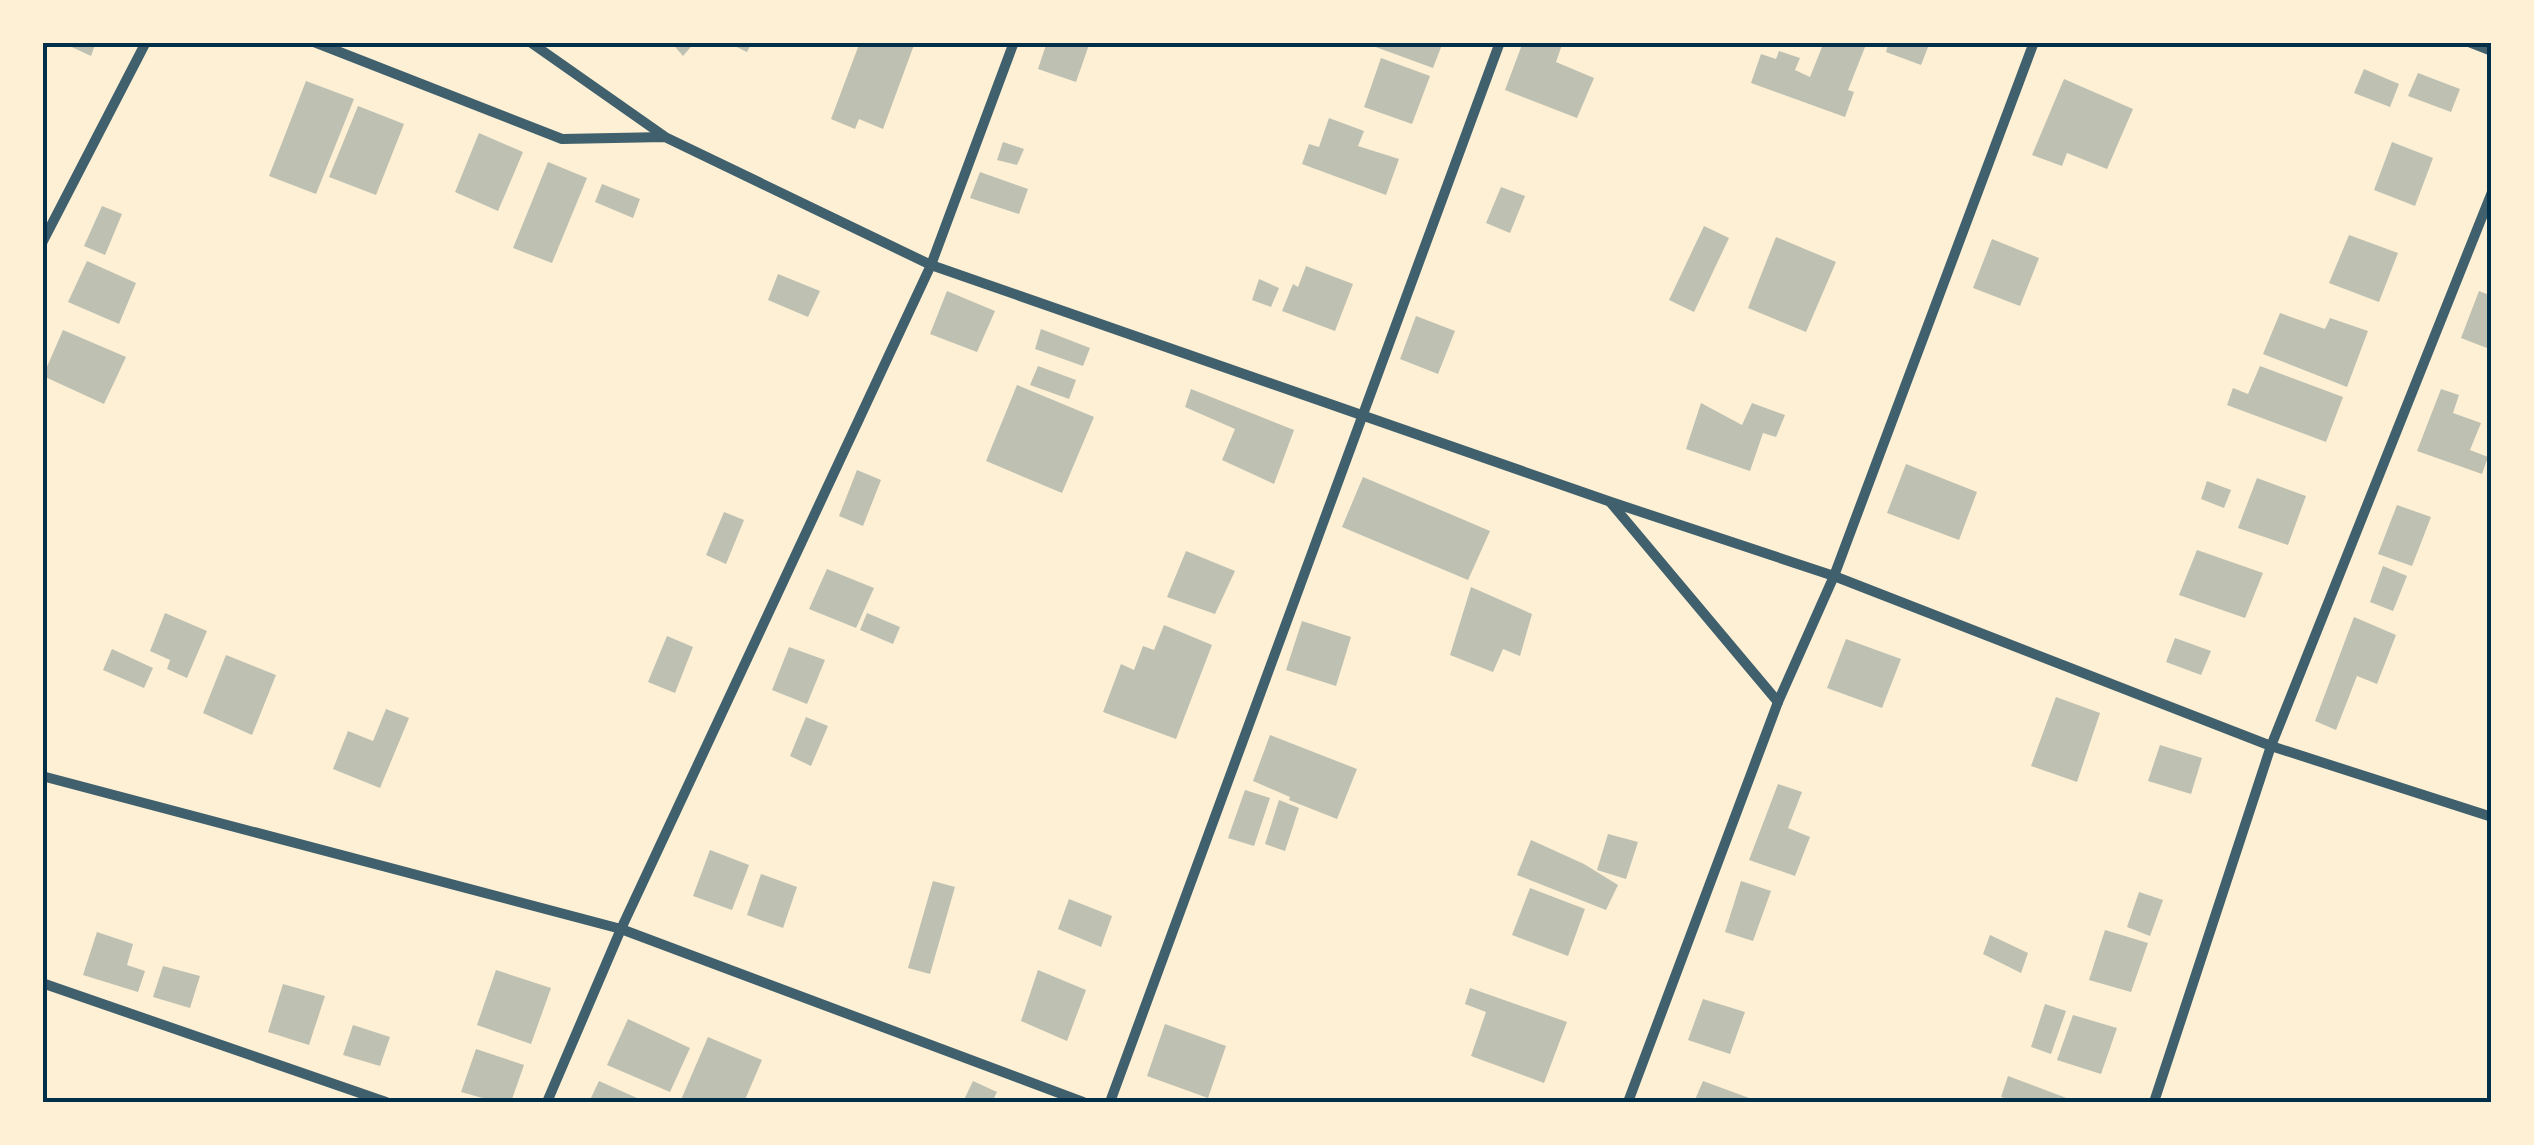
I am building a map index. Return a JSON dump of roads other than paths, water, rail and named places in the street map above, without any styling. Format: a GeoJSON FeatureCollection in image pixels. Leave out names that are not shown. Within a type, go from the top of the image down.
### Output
{"type":"FeatureCollection","features":[{"type":"Feature","properties":{"kind":"street"},"geometry":{"type":"LineString","coordinates":[[42,243],[146,42]]}},
{"type":"Feature","properties":{"kind":"street"},"geometry":{"type":"LineString","coordinates":[[314,42],[562,138],[665,137]]}},
{"type":"Feature","properties":{"kind":"street"},"geometry":{"type":"LineString","coordinates":[[530,42],[665,137],[931,264],[1834,576],[2270,746],[2492,817]]}},
{"type":"Feature","properties":{"kind":"street"},"geometry":{"type":"LineString","coordinates":[[547,1102],[621,930],[931,264],[1014,42]]}},
{"type":"Feature","properties":{"kind":"street"},"geometry":{"type":"LineString","coordinates":[[1110,1102],[1500,42]]}},
{"type":"Feature","properties":{"kind":"street"},"geometry":{"type":"LineString","coordinates":[[1628,1102],[1778,702],[1834,576],[2034,42]]}},
{"type":"Feature","properties":{"kind":"street"},"geometry":{"type":"LineString","coordinates":[[2469,42],[2492,50]]}},
{"type":"Feature","properties":{"kind":"street"},"geometry":{"type":"LineString","coordinates":[[2154,1102],[2270,746],[2492,192]]}},
{"type":"Feature","properties":{"kind":"street"},"geometry":{"type":"LineString","coordinates":[[1611,502],[1778,702]]}},
{"type":"Feature","properties":{"kind":"street"},"geometry":{"type":"LineString","coordinates":[[42,776],[621,930],[1083,1102]]}},
{"type":"Feature","properties":{"kind":"street"},"geometry":{"type":"LineString","coordinates":[[42,983],[386,1102]]}}]}
